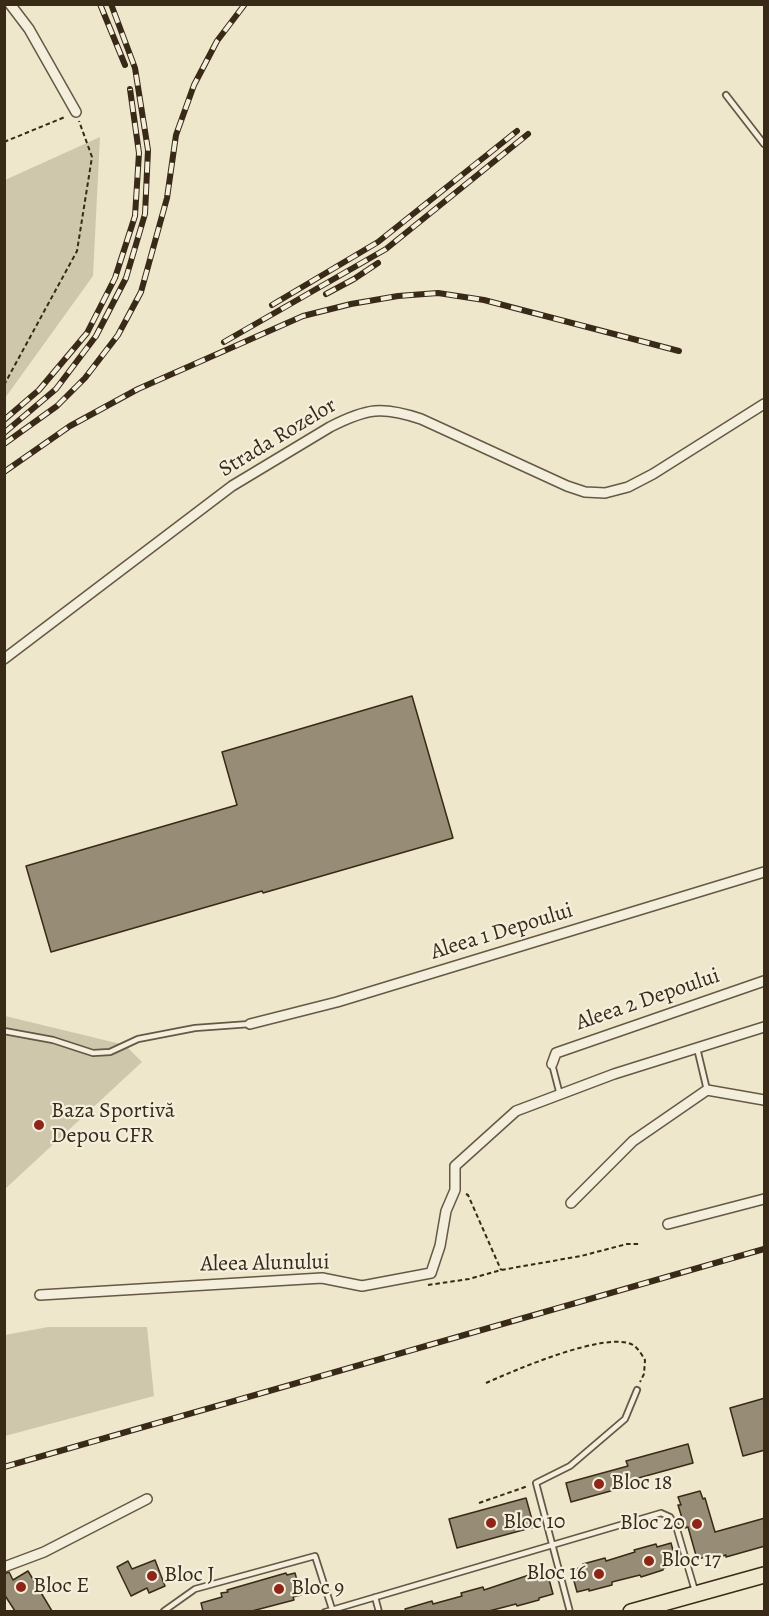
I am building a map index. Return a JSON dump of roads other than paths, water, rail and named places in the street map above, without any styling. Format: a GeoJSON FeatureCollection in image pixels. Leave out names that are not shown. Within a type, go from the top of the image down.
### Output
{"type":"FeatureCollection","features":[{"type":"Feature","properties":{"kind":"main road"},"geometry":{"type":"LineString","coordinates":[[631,1611],[765,1575]]}},
{"type":"Feature","properties":{"kind":"street"},"geometry":{"type":"LineString","coordinates":[[10,4],[29,28],[76,112]]}},
{"type":"Feature","properties":{"kind":"street","name":"Strada Rozelor"},"geometry":{"type":"LineString","coordinates":[[4,659],[232,486],[347,418],[366,412],[385,410],[405,414],[421,419],[567,486],[585,492],[605,493],[628,487],[653,474],[765,404]]}},
{"type":"Feature","properties":{"kind":"street","name":"Aleea 1 Depoului"},"geometry":{"type":"LineString","coordinates":[[250,1024],[319,1008],[765,872]]}},
{"type":"Feature","properties":{"kind":"street","name":"Aleea 2 Depoului"},"geometry":{"type":"LineString","coordinates":[[552,1064],[556,1053],[765,981]]}},
{"type":"Feature","properties":{"kind":"street","name":"Aleea Alunului"},"geometry":{"type":"LineString","coordinates":[[40,1295],[322,1278],[362,1286],[430,1273],[440,1246],[446,1211],[455,1190],[455,1166],[516,1111],[614,1074],[765,1027]]}},
{"type":"Feature","properties":{"kind":"street"},"geometry":{"type":"LineString","coordinates":[[571,1203],[633,1141],[707,1090],[765,1100]]}},
{"type":"Feature","properties":{"kind":"street"},"geometry":{"type":"LineString","coordinates":[[668,1224],[765,1199]]}},
{"type":"Feature","properties":{"kind":"street"},"geometry":{"type":"LineString","coordinates":[[4,1567],[44,1552],[147,1499]]}},
{"type":"Feature","properties":{"kind":"lane"},"geometry":{"type":"LineString","coordinates":[[726,95],[765,144]]}},
{"type":"Feature","properties":{"kind":"lane"},"geometry":{"type":"LineString","coordinates":[[4,1031],[53,1040],[93,1053],[110,1052],[138,1039],[195,1028],[250,1024]]}},
{"type":"Feature","properties":{"kind":"lane"},"geometry":{"type":"LineString","coordinates":[[697,1048],[707,1090]]}},
{"type":"Feature","properties":{"kind":"lane"},"geometry":{"type":"LineString","coordinates":[[552,1064],[560,1095]]}},
{"type":"Feature","properties":{"kind":"lane"},"geometry":{"type":"LineString","coordinates":[[570,1611],[536,1483],[570,1466],[625,1419],[637,1390]]}},
{"type":"Feature","properties":{"kind":"lane"},"geometry":{"type":"LineString","coordinates":[[325,1611],[661,1513],[670,1517],[676,1526],[695,1594]]}},
{"type":"Feature","properties":{"kind":"lane"},"geometry":{"type":"LineString","coordinates":[[164,1611],[195,1588],[315,1556],[332,1610]]}},
{"type":"Feature","properties":{"kind":"lane"},"geometry":{"type":"LineString","coordinates":[[375,1597],[379,1611]]}},
{"type":"Feature","properties":{"kind":"railway"},"geometry":{"type":"LineString","coordinates":[[100,4],[125,65]]}},
{"type":"Feature","properties":{"kind":"railway"},"geometry":{"type":"LineString","coordinates":[[4,433],[56,389],[96,336],[126,278],[145,214],[148,150],[135,68],[111,4]]}},
{"type":"Feature","properties":{"kind":"railway"},"geometry":{"type":"LineString","coordinates":[[4,444],[57,406],[85,378],[118,335],[141,292],[167,198],[176,135],[194,85],[217,41],[245,4]]}},
{"type":"Feature","properties":{"kind":"railway"},"geometry":{"type":"LineString","coordinates":[[4,420],[39,390],[87,333],[115,278],[135,216],[139,153],[130,89]]}},
{"type":"Feature","properties":{"kind":"railway"},"geometry":{"type":"LineString","coordinates":[[272,305],[378,242],[517,131]]}},
{"type":"Feature","properties":{"kind":"railway"},"geometry":{"type":"LineString","coordinates":[[224,342],[386,249],[528,134]]}},
{"type":"Feature","properties":{"kind":"railway"},"geometry":{"type":"LineString","coordinates":[[326,294],[378,263]]}},
{"type":"Feature","properties":{"kind":"railway"},"geometry":{"type":"LineString","coordinates":[[4,472],[70,426],[138,389],[303,316],[351,304],[398,296],[438,293],[484,300],[679,351]]}},
{"type":"Feature","properties":{"kind":"railway"},"geometry":{"type":"LineString","coordinates":[[4,1467],[764,1249]]}},
{"type":"Feature","properties":{"kind":"place","name":"Baza Sportivă Depou CFR"},"geometry":{"type":"Point","coordinates":[39,1125]}},
{"type":"Feature","properties":{"kind":"place","name":"Bloc 18"},"geometry":{"type":"Point","coordinates":[599,1484]}},
{"type":"Feature","properties":{"kind":"place","name":"Bloc 10"},"geometry":{"type":"Point","coordinates":[491,1523]}},
{"type":"Feature","properties":{"kind":"place","name":"Bloc 20"},"geometry":{"type":"Point","coordinates":[697,1524]}},
{"type":"Feature","properties":{"kind":"place","name":"Bloc 17"},"geometry":{"type":"Point","coordinates":[649,1561]}},
{"type":"Feature","properties":{"kind":"place","name":"Bloc 16"},"geometry":{"type":"Point","coordinates":[599,1574]}},
{"type":"Feature","properties":{"kind":"place","name":"Bloc J"},"geometry":{"type":"Point","coordinates":[152,1576]}},
{"type":"Feature","properties":{"kind":"place","name":"Bloc E"},"geometry":{"type":"Point","coordinates":[21,1587]}},
{"type":"Feature","properties":{"kind":"place","name":"Bloc 9"},"geometry":{"type":"Point","coordinates":[279,1589]}}]}
